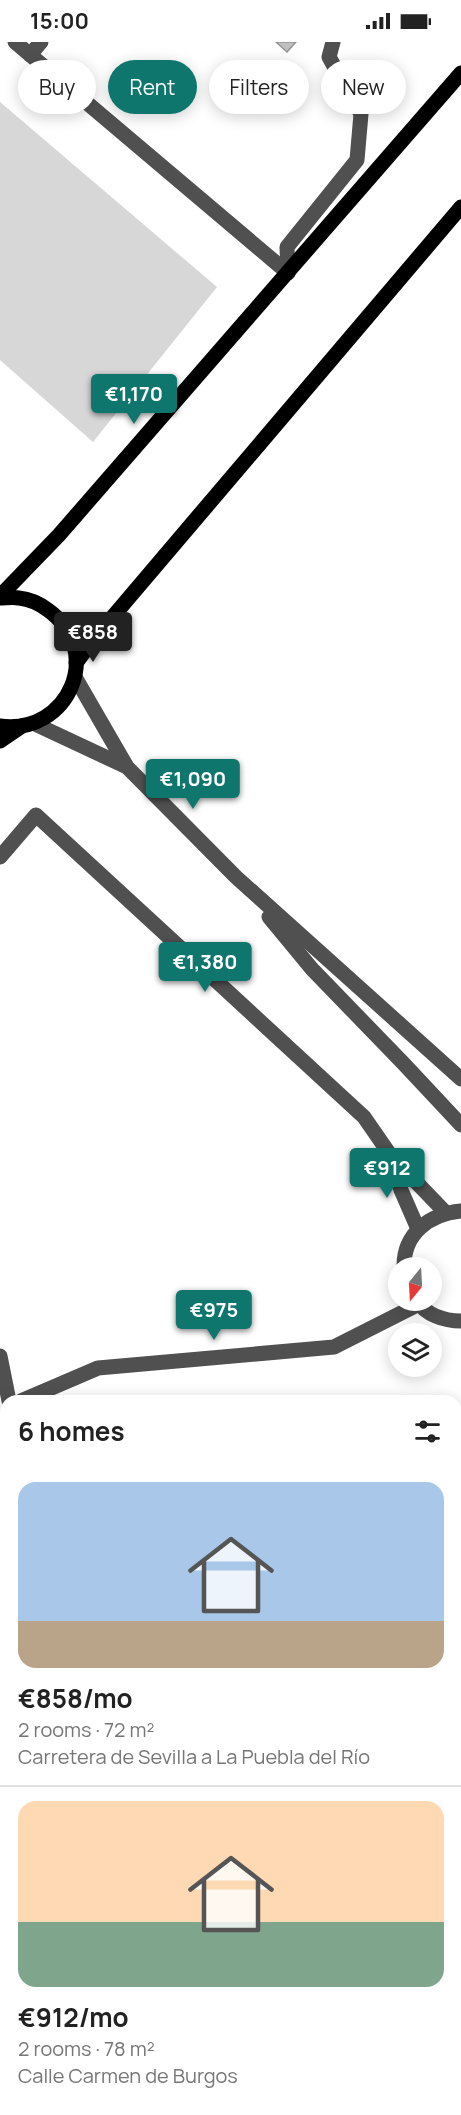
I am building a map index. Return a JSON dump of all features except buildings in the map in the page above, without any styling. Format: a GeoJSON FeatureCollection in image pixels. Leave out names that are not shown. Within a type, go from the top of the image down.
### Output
{"type":"FeatureCollection","features":[{"type":"Feature","properties":{"kind":"main road"},"geometry":{"type":"LineString","coordinates":[[0,597],[59,535],[461,74]]}},
{"type":"Feature","properties":{"kind":"main road"},"geometry":{"type":"LineString","coordinates":[[0,741],[53,713],[67,697],[76,670],[93,640],[461,207]]}},
{"type":"Feature","properties":{"kind":"main road"},"geometry":{"type":"LineString","coordinates":[[0,597],[19,598],[40,604],[58,617],[70,634],[76,656],[76,670]]}},
{"type":"Feature","properties":{"kind":"main road"},"geometry":{"type":"LineString","coordinates":[[0,726],[14,728],[29,725]]}},
{"type":"Feature","properties":{"kind":"street"},"geometry":{"type":"LineString","coordinates":[[15,42],[288,273]]}},
{"type":"Feature","properties":{"kind":"street"},"geometry":{"type":"LineString","coordinates":[[30,55],[41,42]]}},
{"type":"Feature","properties":{"kind":"street"},"geometry":{"type":"LineString","coordinates":[[288,273],[287,247],[357,160],[361,114],[329,57],[333,42]]}},
{"type":"Feature","properties":{"kind":"street"},"geometry":{"type":"LineString","coordinates":[[76,670],[127,767],[236,877],[461,1079]]}},
{"type":"Feature","properties":{"kind":"street"},"geometry":{"type":"LineString","coordinates":[[29,725],[127,767]]}},
{"type":"Feature","properties":{"kind":"street"},"geometry":{"type":"LineString","coordinates":[[0,857],[36,815],[364,1117],[391,1156],[445,1212]]}},
{"type":"Feature","properties":{"kind":"street"},"geometry":{"type":"LineString","coordinates":[[236,877],[312,969],[404,1064],[459,1125]]}},
{"type":"Feature","properties":{"kind":"street"},"geometry":{"type":"LineString","coordinates":[[391,1156],[401,1190],[418,1229]]}},
{"type":"Feature","properties":{"kind":"street"},"geometry":{"type":"LineString","coordinates":[[404,1257],[408,1242],[430,1219],[445,1212],[461,1211]]}},
{"type":"Feature","properties":{"kind":"street"},"geometry":{"type":"LineString","coordinates":[[35,1395],[98,1368],[334,1347],[400,1311]]}},
{"type":"Feature","properties":{"kind":"street"},"geometry":{"type":"LineString","coordinates":[[428,1311],[450,1321],[461,1321]]}},
{"type":"Feature","properties":{"kind":"street"},"geometry":{"type":"LineString","coordinates":[[0,1356],[8,1395]]}},
{"type":"Feature","properties":{"kind":"shaded area"},"geometry":{"type":"Polygon","coordinates":[[[0,102],[217,287],[93,442],[0,360],[0,102]]]}}]}
